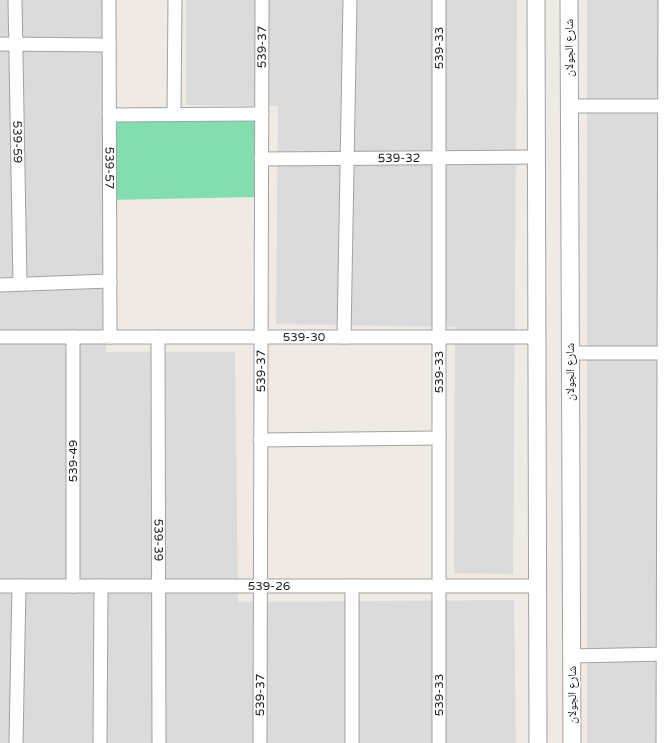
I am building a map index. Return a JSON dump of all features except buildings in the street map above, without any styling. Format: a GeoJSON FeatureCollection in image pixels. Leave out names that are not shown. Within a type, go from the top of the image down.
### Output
{"type":"FeatureCollection","features":[{"type":"Feature","properties":{"kind":"street","name":"539-59"},"geometry":{"type":"LineString","coordinates":[[15,0],[20,284]]}},
{"type":"Feature","properties":{"kind":"street","name":"539-57"},"geometry":{"type":"LineString","coordinates":[[109,0],[110,337]]}},
{"type":"Feature","properties":{"kind":"street"},"geometry":{"type":"LineString","coordinates":[[174,114],[175,0]]}},
{"type":"Feature","properties":{"kind":"street","name":"539-37"},"geometry":{"type":"LineString","coordinates":[[260,743],[262,0]]}},
{"type":"Feature","properties":{"kind":"street"},"geometry":{"type":"LineString","coordinates":[[344,337],[350,0]]}},
{"type":"Feature","properties":{"kind":"street","name":"539-33"},"geometry":{"type":"LineString","coordinates":[[439,0],[439,743]]}},
{"type":"Feature","properties":{"kind":"street"},"geometry":{"type":"LineString","coordinates":[[536,0],[538,743]]}},
{"type":"Feature","properties":{"kind":"street","name":"شارع الجولان"},"geometry":{"type":"LineString","coordinates":[[569,0],[572,743]]}},
{"type":"Feature","properties":{"kind":"street"},"geometry":{"type":"LineString","coordinates":[[664,743],[666,352],[665,0]]}},
{"type":"Feature","properties":{"kind":"street"},"geometry":{"type":"LineString","coordinates":[[0,44],[109,45]]}},
{"type":"Feature","properties":{"kind":"street"},"geometry":{"type":"LineString","coordinates":[[569,106],[666,106]]}},
{"type":"Feature","properties":{"kind":"street"},"geometry":{"type":"LineString","coordinates":[[109,115],[262,114]]}},
{"type":"Feature","properties":{"kind":"street","name":"539-32"},"geometry":{"type":"LineString","coordinates":[[262,159],[536,157]]}},
{"type":"Feature","properties":{"kind":"street"},"geometry":{"type":"LineString","coordinates":[[0,285],[110,281]]}},
{"type":"Feature","properties":{"kind":"street","name":"539-30"},"geometry":{"type":"LineString","coordinates":[[0,336],[536,337]]}},
{"type":"Feature","properties":{"kind":"street","name":"539-49"},"geometry":{"type":"LineString","coordinates":[[73,337],[73,586]]}},
{"type":"Feature","properties":{"kind":"street","name":"539-39"},"geometry":{"type":"LineString","coordinates":[[158,337],[159,743]]}},
{"type":"Feature","properties":{"kind":"street"},"geometry":{"type":"LineString","coordinates":[[570,353],[666,352]]}},
{"type":"Feature","properties":{"kind":"street"},"geometry":{"type":"LineString","coordinates":[[260,440],[439,438]]}},
{"type":"Feature","properties":{"kind":"street","name":"539-26"},"geometry":{"type":"LineString","coordinates":[[0,586],[537,586]]}},
{"type":"Feature","properties":{"kind":"street"},"geometry":{"type":"LineString","coordinates":[[16,743],[19,586]]}},
{"type":"Feature","properties":{"kind":"street"},"geometry":{"type":"LineString","coordinates":[[100,743],[101,586]]}},
{"type":"Feature","properties":{"kind":"street"},"geometry":{"type":"LineString","coordinates":[[352,586],[352,743]]}},
{"type":"Feature","properties":{"kind":"street"},"geometry":{"type":"LineString","coordinates":[[571,656],[665,654]]}},
{"type":"Feature","properties":{"kind":"shaded area"},"geometry":{"type":"Polygon","coordinates":[[[0,0],[102,0],[106,352],[235,352],[238,602],[514,600],[516,743],[0,743],[0,0]]]}},
{"type":"Feature","properties":{"kind":"shaded area"},"geometry":{"type":"Polygon","coordinates":[[[186,0],[517,0],[513,574],[454,573],[455,327],[276,324],[278,106],[186,105],[186,0]]]}},
{"type":"Feature","properties":{"kind":"shaded area"},"geometry":{"type":"Polygon","coordinates":[[[587,0],[667,0],[667,743],[587,743],[587,0]]]}},
{"type":"Feature","properties":{"kind":"green space"},"geometry":{"type":"Polygon","coordinates":[[[262,114],[262,197],[107,200],[109,115],[262,114]]]}}]}
